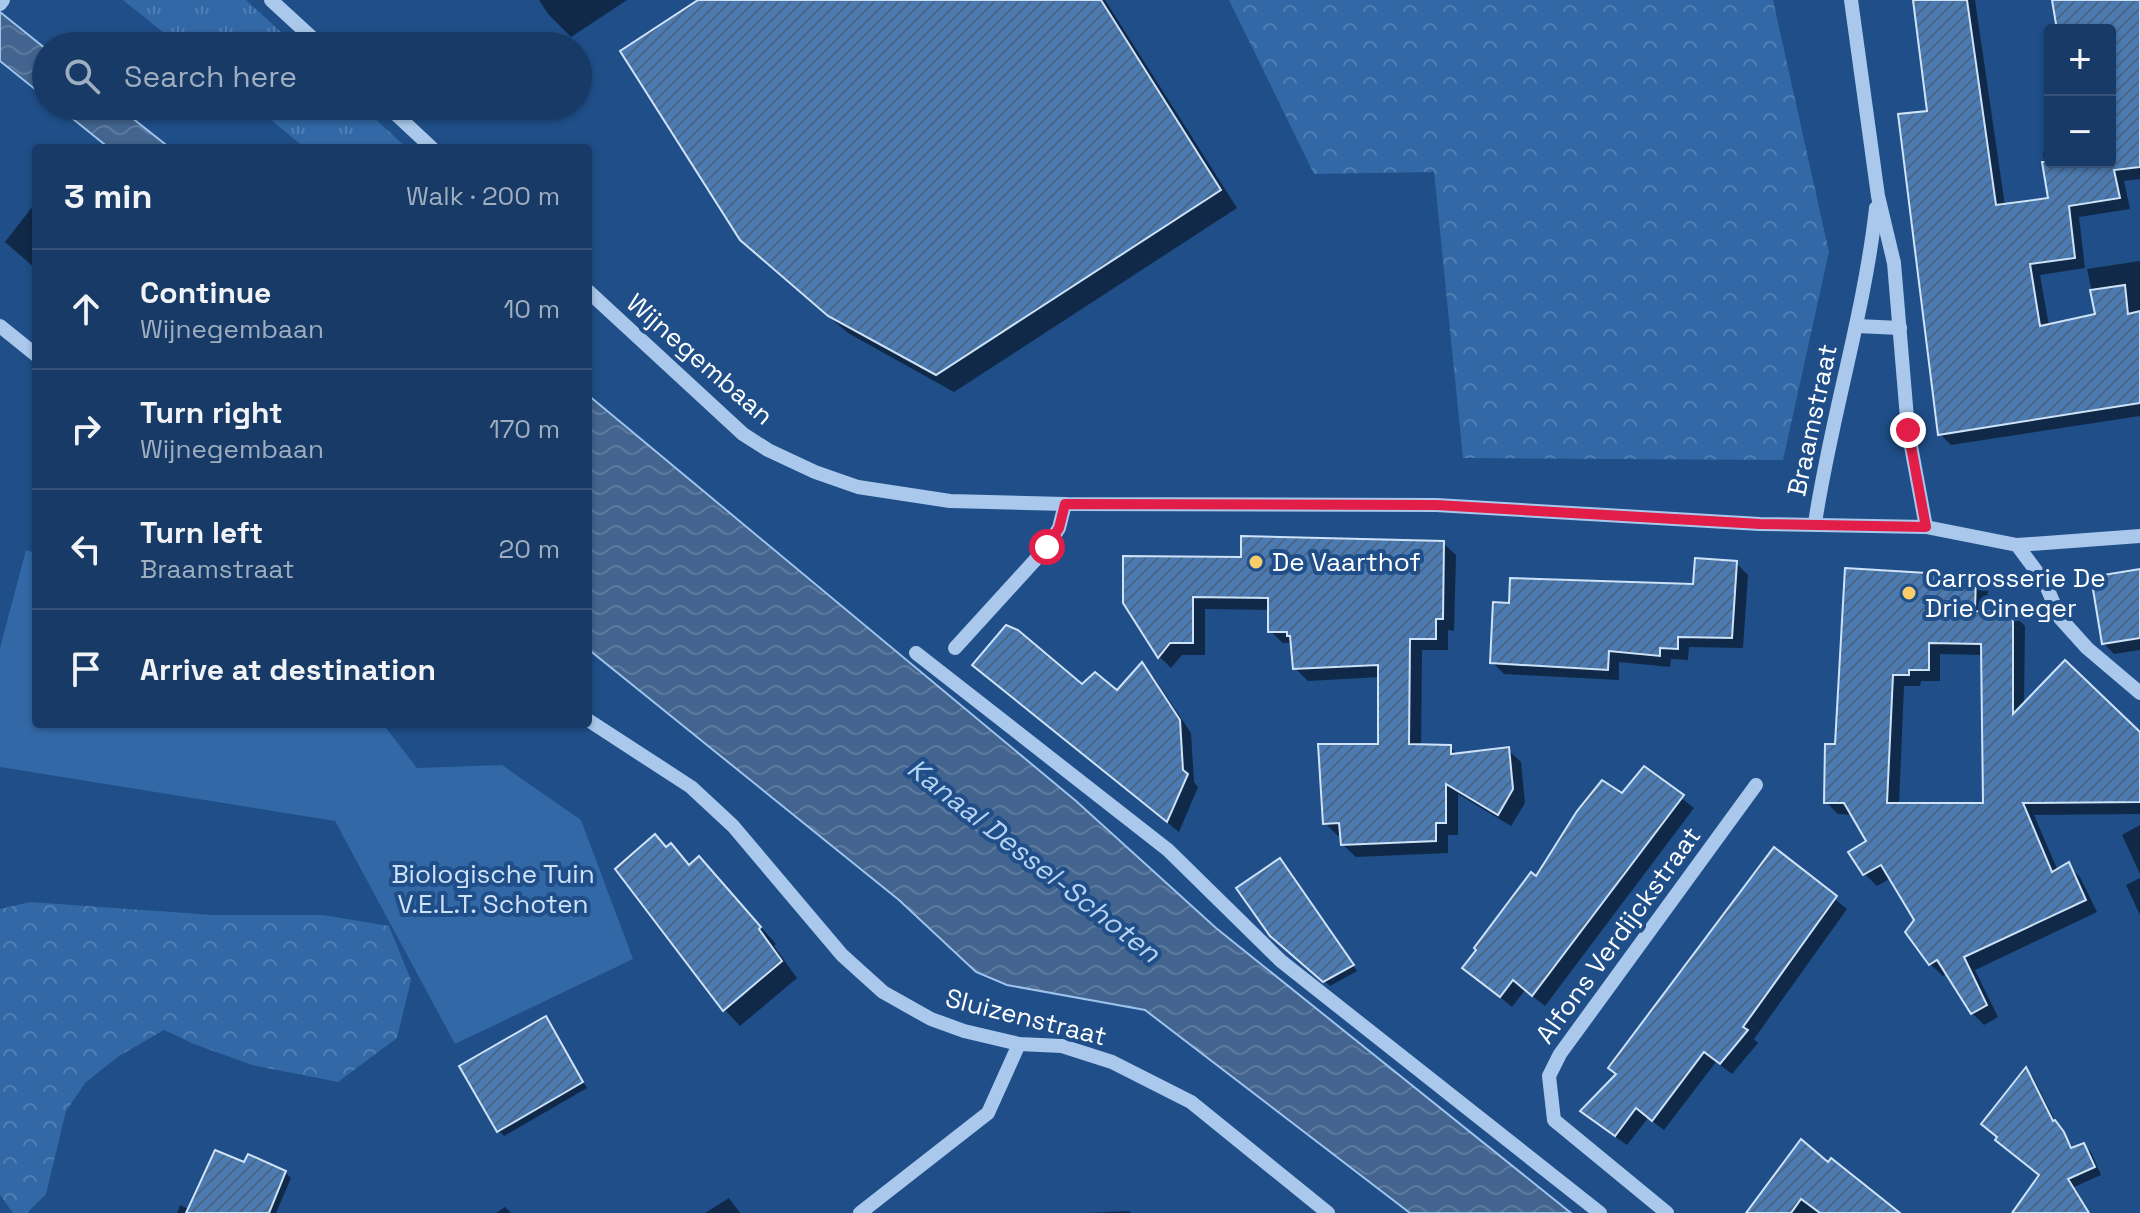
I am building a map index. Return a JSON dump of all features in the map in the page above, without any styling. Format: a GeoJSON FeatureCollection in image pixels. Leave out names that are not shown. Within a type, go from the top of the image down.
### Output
{"type":"FeatureCollection","features":[{"type":"Feature","properties":{"kind":"street"},"geometry":{"type":"LineString","coordinates":[[271,0],[306,32]]}},
{"type":"Feature","properties":{"kind":"street","name":"Braamstraat"},"geometry":{"type":"LineString","coordinates":[[1851,0],[1878,196],[1894,263],[1908,430],[1926,527]]}},
{"type":"Feature","properties":{"kind":"street"},"geometry":{"type":"LineString","coordinates":[[402,120],[428,144]]}},
{"type":"Feature","properties":{"kind":"street","name":"Braamstraat"},"geometry":{"type":"LineString","coordinates":[[1815,523],[1822,477],[1869,269],[1878,196]]}},
{"type":"Feature","properties":{"kind":"street","name":"Wijnegembaan"},"geometry":{"type":"LineString","coordinates":[[592,295],[743,434],[768,450],[815,472],[858,487],[908,496],[950,501],[1065,504],[1436,505],[1760,524],[1926,527],[2017,545],[2140,536]]}},
{"type":"Feature","properties":{"kind":"street"},"geometry":{"type":"LineString","coordinates":[[0,326],[32,352]]}},
{"type":"Feature","properties":{"kind":"street","name":"Braamstraat"},"geometry":{"type":"LineString","coordinates":[[1857,326],[1900,328]]}},
{"type":"Feature","properties":{"kind":"street"},"geometry":{"type":"LineString","coordinates":[[955,648],[1047,547],[1059,528],[1065,504]]}},
{"type":"Feature","properties":{"kind":"street"},"geometry":{"type":"LineString","coordinates":[[2017,545],[2045,583],[2060,618],[2087,648],[2140,693]]}},
{"type":"Feature","properties":{"kind":"street"},"geometry":{"type":"LineString","coordinates":[[916,653],[1168,850],[1281,961],[1600,1213]]}},
{"type":"Feature","properties":{"kind":"street","name":"Sluizenstraat"},"geometry":{"type":"LineString","coordinates":[[592,723],[691,787],[723,816],[762,857],[842,955],[883,992],[931,1019],[964,1031],[1019,1044],[1062,1046],[1112,1062],[1191,1102],[1328,1213]]}},
{"type":"Feature","properties":{"kind":"street","name":"Alfons Verdijckstraat"},"geometry":{"type":"LineString","coordinates":[[1667,1213],[1554,1120],[1549,1076],[1560,1054],[1756,785]]}},
{"type":"Feature","properties":{"kind":"street"},"geometry":{"type":"LineString","coordinates":[[860,1213],[988,1113],[1019,1044]]}},
{"type":"Feature","properties":{"kind":"green space"},"geometry":{"type":"Polygon","coordinates":[[[123,0],[246,0],[281,32],[163,32],[123,0]]]}},
{"type":"Feature","properties":{"kind":"green space"},"geometry":{"type":"Polygon","coordinates":[[[1229,0],[1773,0],[1829,252],[1783,460],[1463,458],[1434,172],[1314,174],[1229,0]]]}},
{"type":"Feature","properties":{"kind":"green space"},"geometry":{"type":"Polygon","coordinates":[[[271,120],[376,120],[403,144],[300,144],[271,120]]]}},
{"type":"Feature","properties":{"kind":"green space","name":"Biologische Tuin V.E.L.T. Schoten"},"geometry":{"type":"Polygon","coordinates":[[[26,550],[32,552],[32,728],[386,728],[417,768],[502,765],[581,820],[633,959],[455,1044],[335,821],[0,767],[0,648],[26,550]]]}},
{"type":"Feature","properties":{"kind":"green space"},"geometry":{"type":"Polygon","coordinates":[[[30,902],[213,915],[323,915],[389,926],[411,980],[397,1038],[338,1082],[252,1065],[164,1030],[119,1056],[86,1082],[66,1111],[46,1194],[27,1213],[13,1213],[0,1195],[0,909],[30,902]]]}},
{"type":"Feature","properties":{"kind":"water"},"geometry":{"type":"Polygon","coordinates":[[[0,12],[32,38],[32,87],[0,61],[0,12]]]}},
{"type":"Feature","properties":{"kind":"water"},"geometry":{"type":"Polygon","coordinates":[[[74,120],[135,120],[165,144],[104,144],[74,120]]]}},
{"type":"Feature","properties":{"kind":"water","name":"Kanaal Dessel-Schoten"},"geometry":{"type":"Polygon","coordinates":[[[592,398],[1076,801],[1216,928],[1571,1213],[1410,1213],[1145,1010],[1007,985],[976,972],[899,900],[592,652],[592,398]]]}},
{"type":"Feature","properties":{"kind":"building"},"geometry":{"type":"Polygon","coordinates":[[[698,0],[1101,0],[1221,190],[936,375],[828,316],[740,240],[620,51],[698,0]]]}},
{"type":"Feature","properties":{"kind":"building"},"geometry":{"type":"Polygon","coordinates":[[[1913,0],[1967,0],[1996,205],[2048,198],[2042,162],[2044,168],[2116,168],[2116,24],[2056,24],[2052,0],[2140,0],[2140,167],[2114,170],[2120,198],[2069,206],[2075,258],[2030,264],[2040,326],[2095,314],[2090,290],[2125,285],[2128,314],[2140,311],[2140,403],[1938,435],[1898,114],[1927,111],[1913,0]]]}},
{"type":"Feature","properties":{"kind":"building"},"geometry":{"type":"Polygon","coordinates":[[[1241,536],[1444,541],[1443,619],[1436,619],[1436,639],[1410,639],[1409,744],[1451,745],[1451,754],[1509,747],[1513,789],[1498,815],[1446,784],[1446,823],[1436,823],[1436,841],[1341,845],[1339,823],[1323,824],[1318,744],[1378,744],[1378,665],[1293,669],[1290,636],[1287,632],[1268,632],[1268,598],[1193,597],[1193,643],[1170,643],[1158,658],[1123,603],[1123,556],[1241,557],[1241,536]]]}},
{"type":"Feature","properties":{"kind":"building"},"geometry":{"type":"Polygon","coordinates":[[[1695,558],[1737,561],[1732,638],[1678,637],[1678,649],[1660,648],[1660,656],[1609,651],[1608,670],[1490,663],[1493,602],[1509,603],[1510,578],[1693,584],[1695,558]]]}},
{"type":"Feature","properties":{"kind":"building"},"geometry":{"type":"Polygon","coordinates":[[[1845,568],[1976,576],[1975,611],[2013,612],[2013,714],[2065,660],[2140,732],[2140,802],[2023,803],[2052,872],[2069,862],[2086,900],[1964,957],[1987,1005],[1971,1014],[1937,960],[1929,965],[1905,932],[1914,920],[1881,865],[1863,875],[1848,852],[1866,841],[1844,803],[1824,803],[1825,744],[1835,744],[1845,568]],[[1929,643],[1929,670],[1909,670],[1909,675],[1893,675],[1887,803],[1983,803],[1981,644],[1929,643]]]}},
{"type":"Feature","properties":{"kind":"building"},"geometry":{"type":"Polygon","coordinates":[[[2140,569],[2140,638],[2102,644],[2091,577],[2140,569]]]}},
{"type":"Feature","properties":{"kind":"building"},"geometry":{"type":"Polygon","coordinates":[[[1006,625],[1018,630],[1082,684],[1095,672],[1117,690],[1142,662],[1180,720],[1183,770],[1188,774],[1167,822],[972,665],[1006,625]]]}},
{"type":"Feature","properties":{"kind":"building"},"geometry":{"type":"Polygon","coordinates":[[[1644,766],[1684,795],[1532,996],[1513,980],[1500,997],[1462,968],[1476,950],[1474,948],[1531,872],[1536,876],[1577,811],[1602,780],[1622,793],[1644,766]]]}},
{"type":"Feature","properties":{"kind":"building"},"geometry":{"type":"Polygon","coordinates":[[[655,834],[666,847],[671,843],[689,865],[699,856],[761,927],[759,929],[782,961],[723,1011],[615,869],[655,834]]]}},
{"type":"Feature","properties":{"kind":"building"},"geometry":{"type":"Polygon","coordinates":[[[1774,847],[1837,896],[1743,1027],[1748,1030],[1720,1064],[1704,1052],[1652,1121],[1636,1108],[1615,1136],[1580,1111],[1616,1074],[1608,1068],[1774,847]]]}},
{"type":"Feature","properties":{"kind":"building"},"geometry":{"type":"Polygon","coordinates":[[[1280,858],[1354,965],[1323,982],[1270,936],[1236,888],[1280,858]]]}},
{"type":"Feature","properties":{"kind":"building"},"geometry":{"type":"Polygon","coordinates":[[[546,1016],[583,1082],[497,1132],[459,1066],[546,1016]]]}},
{"type":"Feature","properties":{"kind":"building"},"geometry":{"type":"Polygon","coordinates":[[[2026,1067],[2053,1121],[2064,1132],[2071,1148],[2084,1143],[2095,1167],[2068,1179],[2089,1213],[2012,1213],[2039,1175],[1995,1140],[1997,1137],[1981,1124],[2026,1067]]]}},
{"type":"Feature","properties":{"kind":"building"},"geometry":{"type":"Polygon","coordinates":[[[1801,1139],[1828,1162],[1831,1158],[1900,1213],[1820,1213],[1801,1199],[1791,1213],[1746,1213],[1801,1139]]]}},
{"type":"Feature","properties":{"kind":"building"},"geometry":{"type":"Polygon","coordinates":[[[215,1150],[244,1162],[248,1154],[286,1171],[269,1213],[186,1213],[215,1150]]]}},
{"type":"Feature","properties":{"kind":"place","name":"De Vaarthof"},"geometry":{"type":"Point","coordinates":[1256,562]}},
{"type":"Feature","properties":{"kind":"place","name":"Carrosserie De Drie Cineger"},"geometry":{"type":"Point","coordinates":[1909,593]}},
{"type":"Feature","properties":{"kind":"route"},"geometry":{"type":"LineString","coordinates":[[1047,547],[1059,528],[1065,504],[1436,505],[1760,524],[1926,527],[1908,430]]}}]}
